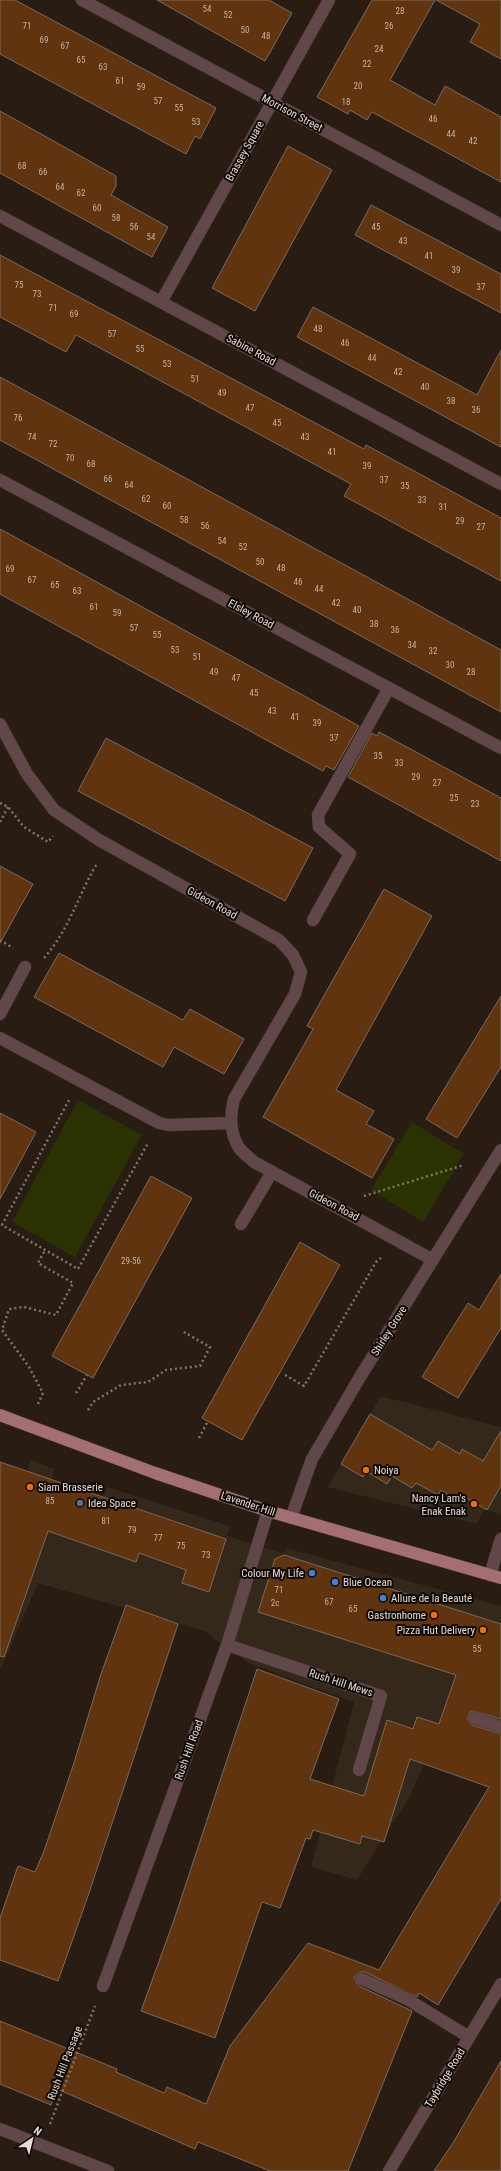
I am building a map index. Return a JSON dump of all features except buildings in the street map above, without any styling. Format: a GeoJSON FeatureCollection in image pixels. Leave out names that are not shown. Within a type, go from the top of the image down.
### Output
{"type":"FeatureCollection","features":[{"type":"Feature","properties":{"kind":"main road","name":"Lavender Hill"},"geometry":{"type":"LineString","coordinates":[[0,1415],[30,1425],[154,1473],[268,1511],[495,1576]]}},
{"type":"Feature","properties":{"kind":"street","name":"Morrison Street"},"geometry":{"type":"LineString","coordinates":[[82,0],[501,225]]}},
{"type":"Feature","properties":{"kind":"street","name":"Brassey Square"},"geometry":{"type":"LineString","coordinates":[[161,302],[329,0]]}},
{"type":"Feature","properties":{"kind":"street","name":"Sabine Road"},"geometry":{"type":"LineString","coordinates":[[0,216],[501,484]]}},
{"type":"Feature","properties":{"kind":"street","name":"Elsley Road"},"geometry":{"type":"LineString","coordinates":[[0,480],[501,748]]}},
{"type":"Feature","properties":{"kind":"street"},"geometry":{"type":"LineString","coordinates":[[313,920],[350,854],[319,827],[318,815],[389,688]]}},
{"type":"Feature","properties":{"kind":"street","name":"Gideon Road"},"geometry":{"type":"LineString","coordinates":[[0,724],[27,774],[54,810],[107,845],[279,940],[293,955],[301,972],[295,994],[234,1099],[231,1110],[231,1123],[238,1147],[254,1162],[433,1260]]}},
{"type":"Feature","properties":{"kind":"street"},"geometry":{"type":"LineString","coordinates":[[0,1014],[25,967]]}},
{"type":"Feature","properties":{"kind":"street"},"geometry":{"type":"LineString","coordinates":[[0,1038],[159,1123],[168,1125],[231,1123]]}},
{"type":"Feature","properties":{"kind":"street","name":"Shirley Grove"},"geometry":{"type":"LineString","coordinates":[[291,1518],[312,1459],[360,1377],[500,1152]]}},
{"type":"Feature","properties":{"kind":"street"},"geometry":{"type":"LineString","coordinates":[[241,1224],[272,1172]]}},
{"type":"Feature","properties":{"kind":"street","name":"Rush Hill Road"},"geometry":{"type":"LineString","coordinates":[[103,1986],[227,1645],[268,1511]]}},
{"type":"Feature","properties":{"kind":"street"},"geometry":{"type":"LineString","coordinates":[[495,1576],[501,1539]]}},
{"type":"Feature","properties":{"kind":"street","name":"Rush Hill Mews"},"geometry":{"type":"LineString","coordinates":[[227,1645],[381,1696],[359,1770]]}},
{"type":"Feature","properties":{"kind":"street"},"geometry":{"type":"LineString","coordinates":[[474,1718],[501,1727]]}},
{"type":"Feature","properties":{"kind":"street"},"geometry":{"type":"LineString","coordinates":[[362,1979],[407,1999],[469,2037]]}},
{"type":"Feature","properties":{"kind":"street","name":"Taybridge Road"},"geometry":{"type":"LineString","coordinates":[[389,2171],[501,1984]]}},
{"type":"Feature","properties":{"kind":"street"},"geometry":{"type":"LineString","coordinates":[[0,2129],[108,2171]]}},
{"type":"Feature","properties":{"kind":"path"},"geometry":{"type":"LineString","coordinates":[[0,803],[8,807],[0,822]]}},
{"type":"Feature","properties":{"kind":"path"},"geometry":{"type":"LineString","coordinates":[[25,967],[30,957],[39,964],[63,934],[76,908],[83,888],[107,845]]}},
{"type":"Feature","properties":{"kind":"path"},"geometry":{"type":"LineString","coordinates":[[79,1081],[2,1225],[78,1269],[159,1123]]}},
{"type":"Feature","properties":{"kind":"path"},"geometry":{"type":"LineString","coordinates":[[333,1205],[500,1152]]}},
{"type":"Feature","properties":{"kind":"path"},"geometry":{"type":"LineString","coordinates":[[30,1425],[42,1394],[29,1367],[2,1330],[9,1309],[24,1307],[56,1315],[73,1283],[38,1264],[45,1250]]}},
{"type":"Feature","properties":{"kind":"path"},"geometry":{"type":"LineString","coordinates":[[285,1375],[304,1386],[376,1262],[383,1257]]}},
{"type":"Feature","properties":{"kind":"path"},"geometry":{"type":"LineString","coordinates":[[88,1410],[93,1402],[121,1385],[148,1382],[166,1370],[200,1366],[210,1347],[182,1331]]}},
{"type":"Feature","properties":{"kind":"path"},"geometry":{"type":"LineString","coordinates":[[76,1393],[87,1375]]}},
{"type":"Feature","properties":{"kind":"path"},"geometry":{"type":"LineString","coordinates":[[199,1438],[208,1421]]}},
{"type":"Feature","properties":{"kind":"path","name":"Rush Hill Passage"},"geometry":{"type":"LineString","coordinates":[[42,2145],[103,1986]]}},
{"type":"Feature","properties":{"kind":"shaded area"},"geometry":{"type":"Polygon","coordinates":[[[381,1396],[501,1427],[501,1515],[485,1509],[476,1524],[327,1487],[381,1396]]]}},
{"type":"Feature","properties":{"kind":"shaded area"},"geometry":{"type":"Polygon","coordinates":[[[31,1460],[55,1469],[50,1483],[102,1501],[107,1487],[230,1526],[227,1536],[283,1553],[286,1548],[501,1606],[501,1770],[430,1751],[409,1798],[357,1880],[311,1867],[354,1702],[248,1663],[204,1631],[38,1583],[0,1671],[0,1466],[26,1475],[31,1460]]]}},
{"type":"Feature","properties":{"kind":"green space"},"geometry":{"type":"Polygon","coordinates":[[[78,1100],[142,1135],[75,1257],[12,1222],[78,1100]]]}},
{"type":"Feature","properties":{"kind":"green space"},"geometry":{"type":"Polygon","coordinates":[[[412,1122],[464,1154],[423,1222],[371,1190],[412,1122]]]}},
{"type":"Feature","properties":{"kind":"place","name":"Noiya"},"geometry":{"type":"Point","coordinates":[366,1470]}},
{"type":"Feature","properties":{"kind":"place","name":"Siam Brasserie"},"geometry":{"type":"Point","coordinates":[30,1487]}},
{"type":"Feature","properties":{"kind":"place","name":"Idea Space"},"geometry":{"type":"Point","coordinates":[80,1503]}},
{"type":"Feature","properties":{"kind":"place","name":"Nancy Lam's Enak Enak"},"geometry":{"type":"Point","coordinates":[474,1504]}},
{"type":"Feature","properties":{"kind":"place","name":"Colour My Life"},"geometry":{"type":"Point","coordinates":[312,1573]}},
{"type":"Feature","properties":{"kind":"place","name":"Blue Ocean"},"geometry":{"type":"Point","coordinates":[335,1582]}},
{"type":"Feature","properties":{"kind":"place","name":"Allure de la Beauté"},"geometry":{"type":"Point","coordinates":[383,1598]}},
{"type":"Feature","properties":{"kind":"place","name":"Gastronhome"},"geometry":{"type":"Point","coordinates":[434,1615]}},
{"type":"Feature","properties":{"kind":"place","name":"Pizza Hut Delivery"},"geometry":{"type":"Point","coordinates":[483,1630]}}]}
